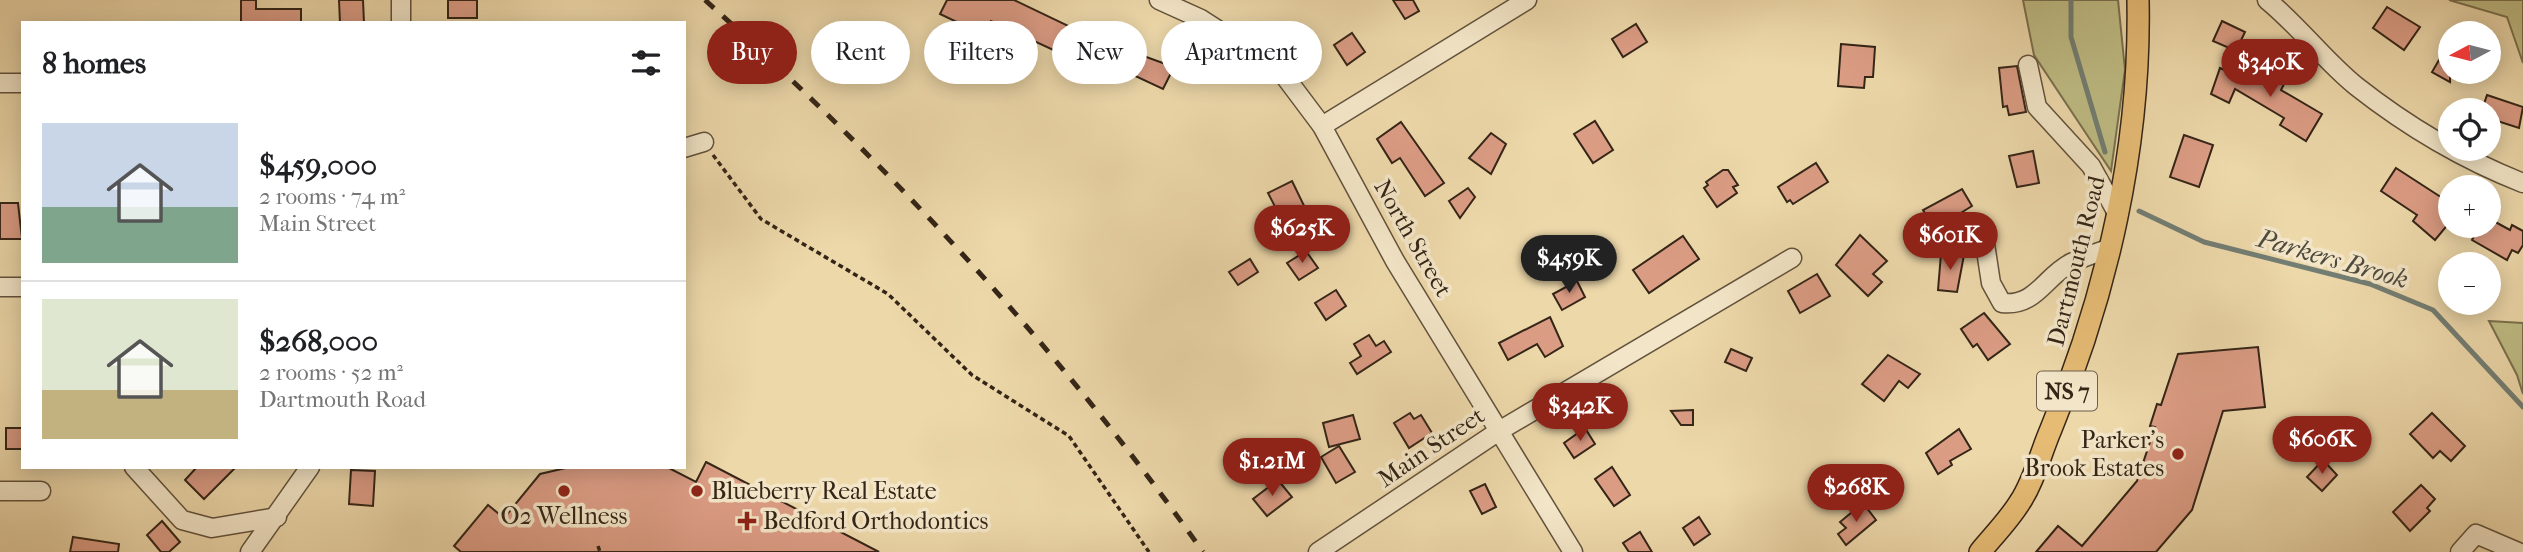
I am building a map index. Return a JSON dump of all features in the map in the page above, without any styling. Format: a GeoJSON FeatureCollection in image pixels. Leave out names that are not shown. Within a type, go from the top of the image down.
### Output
{"type":"FeatureCollection","features":[{"type":"Feature","properties":{"kind":"main road","name":"Dartmouth Road"},"geometry":{"type":"LineString","coordinates":[[1980,552],[2021,501],[2069,385],[2108,249],[2133,133],[2139,61],[2138,0]]}},
{"type":"Feature","properties":{"kind":"street"},"geometry":{"type":"LineString","coordinates":[[401,0],[401,21]]}},
{"type":"Feature","properties":{"kind":"street","name":"North Street"},"geometry":{"type":"LineString","coordinates":[[1159,0],[1201,19],[1280,70],[1322,126],[1395,261],[1573,552]]}},
{"type":"Feature","properties":{"kind":"street"},"geometry":{"type":"LineString","coordinates":[[1322,126],[1527,0]]}},
{"type":"Feature","properties":{"kind":"street"},"geometry":{"type":"LineString","coordinates":[[2267,0],[2355,85],[2422,134],[2475,164],[2523,183]]}},
{"type":"Feature","properties":{"kind":"street"},"geometry":{"type":"LineString","coordinates":[[2028,65],[2037,107],[2091,166],[2117,213]]}},
{"type":"Feature","properties":{"kind":"street"},"geometry":{"type":"LineString","coordinates":[[0,83],[21,83]]}},
{"type":"Feature","properties":{"kind":"street"},"geometry":{"type":"LineString","coordinates":[[686,147],[704,142]]}},
{"type":"Feature","properties":{"kind":"street"},"geometry":{"type":"LineString","coordinates":[[1983,231],[1992,283],[2001,303],[2014,304],[2034,296],[2069,264],[2108,249]]}},
{"type":"Feature","properties":{"kind":"street","name":"Main Street"},"geometry":{"type":"LineString","coordinates":[[1318,552],[1499,431],[1792,258]]}},
{"type":"Feature","properties":{"kind":"street"},"geometry":{"type":"LineString","coordinates":[[0,287],[21,287]]}},
{"type":"Feature","properties":{"kind":"street"},"geometry":{"type":"LineString","coordinates":[[136,469],[182,520],[212,528],[277,517]]}},
{"type":"Feature","properties":{"kind":"street"},"geometry":{"type":"LineString","coordinates":[[250,552],[309,469]]}},
{"type":"Feature","properties":{"kind":"street"},"geometry":{"type":"LineString","coordinates":[[0,491],[41,491]]}},
{"type":"Feature","properties":{"kind":"street"},"geometry":{"type":"LineString","coordinates":[[2460,552],[2476,534],[2518,552]]}},
{"type":"Feature","properties":{"kind":"path"},"geometry":{"type":"LineString","coordinates":[[704,142],[746,203],[761,219],[888,294],[972,375],[1069,436],[1149,552]]}},
{"type":"Feature","properties":{"kind":"path"},"geometry":{"type":"LineString","coordinates":[[598,546],[600,552]]}},
{"type":"Feature","properties":{"kind":"shaded area"},"geometry":{"type":"Polygon","coordinates":[[[2023,0],[2118,0],[2125,70],[2111,171],[2034,55],[2023,0]]]}},
{"type":"Feature","properties":{"kind":"shaded area"},"geometry":{"type":"Polygon","coordinates":[[[2449,0],[2523,0],[2523,63],[2507,17],[2449,0]]]}},
{"type":"Feature","properties":{"kind":"shaded area"},"geometry":{"type":"Polygon","coordinates":[[[2489,321],[2523,323],[2523,394],[2517,375],[2489,321]]]}},
{"type":"Feature","properties":{"kind":"building"},"geometry":{"type":"Polygon","coordinates":[[[241,0],[256,0],[256,9],[301,9],[301,21],[241,21],[241,0]]]}},
{"type":"Feature","properties":{"kind":"building"},"geometry":{"type":"Polygon","coordinates":[[[339,0],[363,0],[364,21],[340,21],[339,0]]]}},
{"type":"Feature","properties":{"kind":"building"},"geometry":{"type":"Polygon","coordinates":[[[448,0],[477,0],[477,18],[448,18],[448,0]]]}},
{"type":"Feature","properties":{"kind":"building"},"geometry":{"type":"Polygon","coordinates":[[[947,0],[1014,0],[1058,21],[1052,21],[1052,49],[1038,43],[1038,21],[955,21],[940,14],[947,0]]]}},
{"type":"Feature","properties":{"kind":"building"},"geometry":{"type":"Polygon","coordinates":[[[1393,0],[1413,0],[1419,11],[1405,19],[1393,0]]]}},
{"type":"Feature","properties":{"kind":"building"},"geometry":{"type":"Polygon","coordinates":[[[2387,7],[2420,27],[2404,50],[2373,28],[2387,7]]]}},
{"type":"Feature","properties":{"kind":"building"},"geometry":{"type":"Polygon","coordinates":[[[2222,21],[2245,32],[2236,51],[2213,41],[2222,21]]]}},
{"type":"Feature","properties":{"kind":"building"},"geometry":{"type":"Polygon","coordinates":[[[1636,24],[1647,42],[1623,57],[1612,39],[1636,24]]]}},
{"type":"Feature","properties":{"kind":"building"},"geometry":{"type":"Polygon","coordinates":[[[1352,33],[1365,52],[1347,65],[1334,45],[1352,33]]]}},
{"type":"Feature","properties":{"kind":"building"},"geometry":{"type":"Polygon","coordinates":[[[1841,44],[1875,47],[1873,77],[1865,77],[1864,88],[1838,86],[1841,44]]]}},
{"type":"Feature","properties":{"kind":"building"},"geometry":{"type":"Polygon","coordinates":[[[1147,57],[1161,62],[1161,84],[1166,84],[1163,89],[1147,81],[1147,57]]]}},
{"type":"Feature","properties":{"kind":"building"},"geometry":{"type":"Polygon","coordinates":[[[2438,62],[2438,75],[2432,72],[2438,62]]]}},
{"type":"Feature","properties":{"kind":"building"},"geometry":{"type":"Polygon","coordinates":[[[2261,65],[2286,80],[2281,90],[2322,114],[2306,141],[2280,125],[2284,118],[2235,89],[2229,103],[2211,94],[2220,68],[2250,82],[2261,65]]]}},
{"type":"Feature","properties":{"kind":"building"},"geometry":{"type":"Polygon","coordinates":[[[2017,66],[2026,112],[2009,115],[2007,106],[2003,107],[1999,68],[2017,66]]]}},
{"type":"Feature","properties":{"kind":"building"},"geometry":{"type":"Polygon","coordinates":[[[2501,100],[2523,107],[2519,128],[2501,122],[2501,100]]]}},
{"type":"Feature","properties":{"kind":"building"},"geometry":{"type":"Polygon","coordinates":[[[1595,121],[1613,150],[1593,163],[1574,134],[1595,121]]]}},
{"type":"Feature","properties":{"kind":"building"},"geometry":{"type":"Polygon","coordinates":[[[1401,122],[1444,183],[1425,196],[1400,158],[1392,163],[1377,139],[1401,122]]]}},
{"type":"Feature","properties":{"kind":"building"},"geometry":{"type":"Polygon","coordinates":[[[1491,133],[1506,144],[1491,174],[1469,158],[1491,133]]]}},
{"type":"Feature","properties":{"kind":"building"},"geometry":{"type":"Polygon","coordinates":[[[2184,135],[2213,145],[2199,187],[2170,177],[2184,135]]]}},
{"type":"Feature","properties":{"kind":"building"},"geometry":{"type":"Polygon","coordinates":[[[2033,151],[2039,183],[2017,187],[2009,156],[2033,151]]]}},
{"type":"Feature","properties":{"kind":"building"},"geometry":{"type":"Polygon","coordinates":[[[1816,163],[1828,182],[1793,204],[1790,200],[1787,202],[1778,187],[1816,163]]]}},
{"type":"Feature","properties":{"kind":"building"},"geometry":{"type":"Polygon","coordinates":[[[2396,168],[2438,195],[2438,236],[2435,240],[2413,221],[2417,215],[2381,191],[2396,168]]]}},
{"type":"Feature","properties":{"kind":"building"},"geometry":{"type":"Polygon","coordinates":[[[1723,170],[1728,170],[1738,185],[1733,187],[1737,193],[1717,207],[1704,188],[1708,185],[1706,182],[1723,170]]]}},
{"type":"Feature","properties":{"kind":"building"},"geometry":{"type":"Polygon","coordinates":[[[1292,181],[1309,216],[1286,228],[1268,193],[1292,181]]]}},
{"type":"Feature","properties":{"kind":"building"},"geometry":{"type":"Polygon","coordinates":[[[1468,188],[1475,197],[1460,218],[1449,201],[1468,188]]]}},
{"type":"Feature","properties":{"kind":"building"},"geometry":{"type":"Polygon","coordinates":[[[1962,189],[1972,206],[1935,229],[1923,210],[1962,189]]]}},
{"type":"Feature","properties":{"kind":"building"},"geometry":{"type":"Polygon","coordinates":[[[0,203],[18,203],[21,239],[0,239],[0,203]]]}},
{"type":"Feature","properties":{"kind":"building"},"geometry":{"type":"Polygon","coordinates":[[[2501,225],[2510,230],[2512,225],[2523,231],[2523,245],[2518,253],[2512,250],[2507,260],[2501,257],[2501,252],[2493,252],[2472,240],[2501,238],[2501,225]]]}},
{"type":"Feature","properties":{"kind":"building"},"geometry":{"type":"Polygon","coordinates":[[[1860,235],[1887,261],[1873,274],[1882,282],[1868,296],[1836,265],[1860,235]]]}},
{"type":"Feature","properties":{"kind":"building"},"geometry":{"type":"Polygon","coordinates":[[[1683,236],[1699,259],[1649,293],[1633,270],[1683,236]]]}},
{"type":"Feature","properties":{"kind":"building"},"geometry":{"type":"Polygon","coordinates":[[[1306,251],[1318,268],[1299,280],[1287,263],[1306,251]]]}},
{"type":"Feature","properties":{"kind":"building"},"geometry":{"type":"Polygon","coordinates":[[[1941,254],[1964,255],[1957,292],[1938,290],[1941,254]]]}},
{"type":"Feature","properties":{"kind":"building"},"geometry":{"type":"Polygon","coordinates":[[[1250,259],[1258,272],[1238,285],[1229,272],[1250,259]]]}},
{"type":"Feature","properties":{"kind":"building"},"geometry":{"type":"Polygon","coordinates":[[[1817,274],[1830,296],[1800,313],[1788,291],[1817,274]]]}},
{"type":"Feature","properties":{"kind":"building"},"geometry":{"type":"Polygon","coordinates":[[[1577,281],[1585,297],[1562,310],[1553,294],[1577,281]]]}},
{"type":"Feature","properties":{"kind":"building"},"geometry":{"type":"Polygon","coordinates":[[[1336,290],[1346,306],[1326,320],[1315,303],[1336,290]]]}},
{"type":"Feature","properties":{"kind":"building"},"geometry":{"type":"Polygon","coordinates":[[[1984,313],[2010,344],[1988,360],[1977,344],[1973,347],[1961,329],[1984,313]]]}},
{"type":"Feature","properties":{"kind":"building"},"geometry":{"type":"Polygon","coordinates":[[[1550,317],[1563,346],[1545,357],[1537,344],[1508,360],[1499,343],[1550,317]]]}},
{"type":"Feature","properties":{"kind":"building"},"geometry":{"type":"Polygon","coordinates":[[[1369,335],[1376,346],[1384,341],[1391,352],[1357,374],[1350,363],[1361,356],[1354,344],[1369,335]]]}},
{"type":"Feature","properties":{"kind":"building","name":"Parker's Brook Estates"},"geometry":{"type":"Polygon","coordinates":[[[2258,347],[2265,407],[2223,411],[2192,510],[2156,552],[2036,552],[2058,526],[2082,546],[2137,481],[2155,427],[2150,426],[2157,404],[2161,405],[2178,354],[2258,347]]]}},
{"type":"Feature","properties":{"kind":"building"},"geometry":{"type":"Polygon","coordinates":[[[1731,349],[1752,358],[1746,371],[1725,362],[1731,349]]]}},
{"type":"Feature","properties":{"kind":"building"},"geometry":{"type":"Polygon","coordinates":[[[1888,355],[1920,374],[1908,388],[1899,381],[1884,401],[1862,384],[1888,355]]]}},
{"type":"Feature","properties":{"kind":"building"},"geometry":{"type":"Polygon","coordinates":[[[1693,410],[1693,425],[1681,425],[1671,411],[1693,410]]]}},
{"type":"Feature","properties":{"kind":"building"},"geometry":{"type":"Polygon","coordinates":[[[1410,413],[1414,419],[1421,415],[1432,433],[1409,448],[1394,423],[1410,413]]]}},
{"type":"Feature","properties":{"kind":"building"},"geometry":{"type":"Polygon","coordinates":[[[2432,413],[2465,446],[2451,461],[2440,451],[2433,458],[2410,434],[2432,413]]]}},
{"type":"Feature","properties":{"kind":"building"},"geometry":{"type":"Polygon","coordinates":[[[1353,415],[1360,439],[1329,447],[1323,423],[1353,415]]]}},
{"type":"Feature","properties":{"kind":"building"},"geometry":{"type":"Polygon","coordinates":[[[6,428],[21,428],[21,449],[6,449],[6,428]]]}},
{"type":"Feature","properties":{"kind":"building"},"geometry":{"type":"Polygon","coordinates":[[[1585,428],[1595,444],[1574,458],[1564,443],[1585,428]]]}},
{"type":"Feature","properties":{"kind":"building"},"geometry":{"type":"Polygon","coordinates":[[[1959,429],[1971,449],[1950,461],[1952,465],[1938,474],[1926,453],[1959,429]]]}},
{"type":"Feature","properties":{"kind":"building"},"geometry":{"type":"Polygon","coordinates":[[[1339,446],[1355,472],[1336,483],[1321,457],[1339,446]]]}},
{"type":"Feature","properties":{"kind":"building"},"geometry":{"type":"Polygon","coordinates":[[[2323,460],[2337,475],[2322,491],[2307,477],[2323,460]]]}},
{"type":"Feature","properties":{"kind":"building"},"geometry":{"type":"Polygon","coordinates":[[[706,462],[879,552],[461,552],[454,546],[488,505],[504,518],[540,474],[561,469],[671,469],[696,482],[706,462]]]}},
{"type":"Feature","properties":{"kind":"building"},"geometry":{"type":"Polygon","coordinates":[[[1612,467],[1630,495],[1614,506],[1595,479],[1612,467]]]}},
{"type":"Feature","properties":{"kind":"building"},"geometry":{"type":"Polygon","coordinates":[[[195,469],[234,469],[204,499],[185,480],[195,469]]]}},
{"type":"Feature","properties":{"kind":"building"},"geometry":{"type":"Polygon","coordinates":[[[351,470],[375,471],[373,506],[349,504],[351,470]]]}},
{"type":"Feature","properties":{"kind":"building"},"geometry":{"type":"Polygon","coordinates":[[[1278,480],[1292,497],[1267,516],[1253,499],[1278,480]]]}},
{"type":"Feature","properties":{"kind":"building"},"geometry":{"type":"Polygon","coordinates":[[[1485,484],[1496,507],[1482,514],[1470,491],[1485,484]]]}},
{"type":"Feature","properties":{"kind":"building"},"geometry":{"type":"Polygon","coordinates":[[[2421,485],[2435,499],[2427,508],[2430,511],[2410,531],[2393,512],[2421,485]]]}},
{"type":"Feature","properties":{"kind":"building"},"geometry":{"type":"Polygon","coordinates":[[[1863,503],[1876,520],[1846,545],[1838,534],[1846,528],[1840,522],[1863,503]]]}},
{"type":"Feature","properties":{"kind":"building"},"geometry":{"type":"Polygon","coordinates":[[[1699,517],[1710,534],[1694,545],[1683,528],[1699,517]]]}},
{"type":"Feature","properties":{"kind":"building"},"geometry":{"type":"Polygon","coordinates":[[[162,521],[180,542],[169,552],[161,552],[147,535],[162,521]]]}},
{"type":"Feature","properties":{"kind":"building"},"geometry":{"type":"Polygon","coordinates":[[[1640,532],[1652,552],[1629,552],[1623,543],[1640,532]]]}},
{"type":"Feature","properties":{"kind":"building"},"geometry":{"type":"Polygon","coordinates":[[[73,537],[119,544],[118,552],[70,552],[73,537]]]}},
{"type":"Feature","properties":{"kind":"waterway","name":"Parkers Brook"},"geometry":{"type":"LineString","coordinates":[[2071,0],[2071,37],[2105,152]]}},
{"type":"Feature","properties":{"kind":"waterway","name":"Parkers Brook"},"geometry":{"type":"LineString","coordinates":[[2139,211],[2204,242],[2370,284],[2433,310],[2523,407]]}},
{"type":"Feature","properties":{"kind":"railway"},"geometry":{"type":"LineString","coordinates":[[705,0],[841,128],[969,262],[1031,331],[1090,403],[1203,552]]}},
{"type":"Feature","properties":{"kind":"place","name":"Parker's Brook Estates"},"geometry":{"type":"Point","coordinates":[2178,454]}},
{"type":"Feature","properties":{"kind":"place","name":"O2 Wellness"},"geometry":{"type":"Point","coordinates":[564,491]}},
{"type":"Feature","properties":{"kind":"place","name":"Blueberry Real Estate"},"geometry":{"type":"Point","coordinates":[697,491]}},
{"type":"Feature","properties":{"kind":"place","name":"Bedford Orthodontics"},"geometry":{"type":"Point","coordinates":[747,521]}}]}
